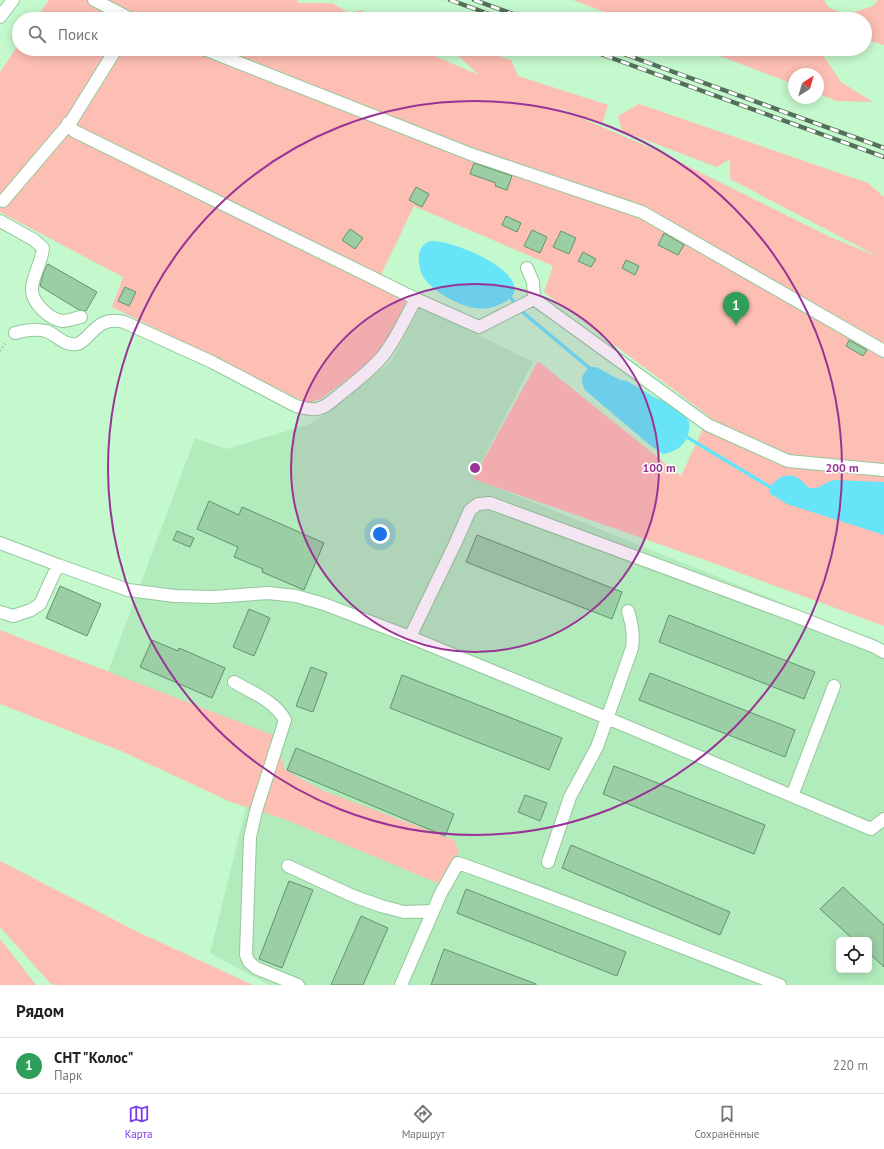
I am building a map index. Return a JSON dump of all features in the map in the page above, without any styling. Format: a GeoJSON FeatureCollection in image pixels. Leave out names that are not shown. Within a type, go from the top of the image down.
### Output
{"type":"FeatureCollection","features":[{"type":"Feature","properties":{"kind":"street"},"geometry":{"type":"LineString","coordinates":[[0,17],[13,0]]}},
{"type":"Feature","properties":{"kind":"street"},"geometry":{"type":"LineString","coordinates":[[94,0],[117,12]]}},
{"type":"Feature","properties":{"kind":"street"},"geometry":{"type":"LineString","coordinates":[[3,201],[72,120],[112,56]]}},
{"type":"Feature","properties":{"kind":"street"},"geometry":{"type":"LineString","coordinates":[[222,56],[473,155],[642,212],[884,351]]}},
{"type":"Feature","properties":{"kind":"street"},"geometry":{"type":"LineString","coordinates":[[68,123],[74,131],[416,299],[479,327],[534,299]]}},
{"type":"Feature","properties":{"kind":"street"},"geometry":{"type":"LineString","coordinates":[[0,221],[34,240],[43,248],[42,256],[31,288],[33,299],[52,317],[63,321],[81,316]]}},
{"type":"Feature","properties":{"kind":"street"},"geometry":{"type":"LineString","coordinates":[[526,268],[533,282],[534,299]]}},
{"type":"Feature","properties":{"kind":"street"},"geometry":{"type":"LineString","coordinates":[[15,333],[27,329],[47,332],[64,342],[72,344],[79,343],[100,324],[107,321],[114,320],[124,322],[212,362],[296,406],[308,410],[318,409],[325,406],[374,366],[382,357],[416,299]]}},
{"type":"Feature","properties":{"kind":"street"},"geometry":{"type":"LineString","coordinates":[[534,299],[708,425],[788,461],[884,470]]}},
{"type":"Feature","properties":{"kind":"street"},"geometry":{"type":"LineString","coordinates":[[410,637],[456,544],[470,510],[478,504],[490,503],[798,617],[875,647],[884,652]]}},
{"type":"Feature","properties":{"kind":"street"},"geometry":{"type":"LineString","coordinates":[[0,543],[128,590],[175,596],[213,596],[268,593],[296,596],[324,604],[410,637],[607,718],[871,829],[884,819]]}},
{"type":"Feature","properties":{"kind":"street"},"geometry":{"type":"LineString","coordinates":[[0,612],[13,616],[31,610],[40,604],[58,565]]}},
{"type":"Feature","properties":{"kind":"street"},"geometry":{"type":"LineString","coordinates":[[548,862],[570,797],[597,747],[632,648],[633,632],[628,612]]}},
{"type":"Feature","properties":{"kind":"street"},"geometry":{"type":"LineString","coordinates":[[234,682],[274,706],[285,720],[256,811],[250,837],[246,956],[249,962],[256,968],[298,985]]}},
{"type":"Feature","properties":{"kind":"street"},"geometry":{"type":"LineString","coordinates":[[792,796],[834,686]]}},
{"type":"Feature","properties":{"kind":"street"},"geometry":{"type":"LineString","coordinates":[[401,985],[441,893],[458,863],[543,893],[655,938],[780,985]]}},
{"type":"Feature","properties":{"kind":"street"},"geometry":{"type":"LineString","coordinates":[[288,866],[353,896],[382,906],[404,912],[433,911]]}},
{"type":"Feature","properties":{"kind":"shaded area"},"geometry":{"type":"Polygon","coordinates":[[[49,0],[297,0],[299,3],[332,3],[347,12],[41,12],[49,0]]]}},
{"type":"Feature","properties":{"kind":"shaded area"},"geometry":{"type":"Polygon","coordinates":[[[573,0],[824,0],[828,7],[839,12],[605,12],[573,0]]]}},
{"type":"Feature","properties":{"kind":"shaded area"},"geometry":{"type":"Polygon","coordinates":[[[878,0],[884,0],[884,45],[872,41],[872,12],[855,12],[873,6],[878,0]]]}},
{"type":"Feature","properties":{"kind":"shaded area"},"geometry":{"type":"Polygon","coordinates":[[[362,10],[364,12],[353,12],[362,10]]]}},
{"type":"Feature","properties":{"kind":"shaded area"},"geometry":{"type":"Polygon","coordinates":[[[12,54],[12,56],[434,56],[479,75],[458,56],[499,56],[511,60],[518,76],[608,105],[602,124],[551,105],[653,149],[830,237],[879,257],[730,179],[730,159],[717,167],[622,131],[618,116],[639,104],[868,183],[884,197],[884,626],[702,559],[473,479],[538,361],[681,476],[709,416],[544,292],[553,266],[414,206],[376,285],[407,300],[385,343],[375,358],[321,399],[307,403],[112,307],[123,277],[0,212],[0,72],[12,54]]]}},
{"type":"Feature","properties":{"kind":"shaded area"},"geometry":{"type":"Polygon","coordinates":[[[720,56],[824,56],[841,82],[873,102],[837,101],[824,96],[824,68],[788,68],[788,82],[720,56]]]}},
{"type":"Feature","properties":{"kind":"shaded area"},"geometry":{"type":"Polygon","coordinates":[[[421,306],[533,362],[473,478],[884,644],[884,985],[269,985],[210,953],[246,808],[262,731],[106,677],[195,438],[226,449],[310,424],[391,362],[421,306]]]}},
{"type":"Feature","properties":{"kind":"shaded area"},"geometry":{"type":"Polygon","coordinates":[[[0,630],[278,737],[284,769],[321,790],[454,840],[459,851],[440,884],[284,819],[231,802],[121,751],[0,704],[0,630]]]}},
{"type":"Feature","properties":{"kind":"shaded area"},"geometry":{"type":"Polygon","coordinates":[[[0,861],[140,933],[253,985],[55,985],[50,983],[0,927],[0,861]]]}},
{"type":"Feature","properties":{"kind":"shaded area"},"geometry":{"type":"Polygon","coordinates":[[[0,939],[1,940],[36,985],[0,985],[0,939]]]}},
{"type":"Feature","properties":{"kind":"water"},"geometry":{"type":"Polygon","coordinates":[[[430,241],[462,248],[481,256],[498,267],[510,278],[515,289],[509,300],[489,308],[481,309],[463,305],[444,296],[429,284],[421,273],[419,255],[421,248],[430,241]]]}},
{"type":"Feature","properties":{"kind":"water"},"geometry":{"type":"Polygon","coordinates":[[[589,367],[596,367],[620,380],[627,381],[656,398],[666,402],[681,413],[689,421],[687,439],[684,443],[675,450],[663,454],[651,446],[585,390],[582,383],[582,378],[589,367]]]}},
{"type":"Feature","properties":{"kind":"water"},"geometry":{"type":"Polygon","coordinates":[[[783,476],[796,477],[811,488],[819,487],[834,480],[884,482],[884,535],[787,504],[769,493],[770,487],[773,483],[783,476]]]}},
{"type":"Feature","properties":{"kind":"building"},"geometry":{"type":"Polygon","coordinates":[[[474,163],[512,176],[507,190],[495,186],[496,183],[470,174],[474,163]]]}},
{"type":"Feature","properties":{"kind":"building"},"geometry":{"type":"Polygon","coordinates":[[[416,187],[429,194],[422,207],[409,200],[416,187]]]}},
{"type":"Feature","properties":{"kind":"building"},"geometry":{"type":"Polygon","coordinates":[[[506,216],[521,223],[517,232],[502,225],[506,216]]]}},
{"type":"Feature","properties":{"kind":"building"},"geometry":{"type":"Polygon","coordinates":[[[350,229],[363,238],[355,249],[342,240],[350,229]]]}},
{"type":"Feature","properties":{"kind":"building"},"geometry":{"type":"Polygon","coordinates":[[[532,230],[547,237],[540,253],[524,246],[532,230]]]}},
{"type":"Feature","properties":{"kind":"building"},"geometry":{"type":"Polygon","coordinates":[[[561,231],[576,238],[569,254],[553,247],[561,231]]]}},
{"type":"Feature","properties":{"kind":"building"},"geometry":{"type":"Polygon","coordinates":[[[664,233],[684,245],[678,255],[658,245],[664,233]]]}},
{"type":"Feature","properties":{"kind":"building"},"geometry":{"type":"Polygon","coordinates":[[[583,252],[596,259],[591,267],[578,261],[583,252]]]}},
{"type":"Feature","properties":{"kind":"building"},"geometry":{"type":"Polygon","coordinates":[[[626,260],[639,266],[635,275],[622,268],[626,260]]]}},
{"type":"Feature","properties":{"kind":"building"},"geometry":{"type":"Polygon","coordinates":[[[48,264],[97,292],[86,311],[79,310],[40,286],[44,271],[48,264]]]}},
{"type":"Feature","properties":{"kind":"building"},"geometry":{"type":"Polygon","coordinates":[[[125,287],[136,292],[129,306],[118,301],[125,287]]]}},
{"type":"Feature","properties":{"kind":"building"},"geometry":{"type":"Polygon","coordinates":[[[849,340],[867,350],[863,356],[846,346],[849,340]]]}},
{"type":"Feature","properties":{"kind":"building"},"geometry":{"type":"Polygon","coordinates":[[[209,501],[239,515],[242,507],[324,543],[304,590],[262,572],[263,569],[234,557],[238,547],[197,529],[209,501]]]}},
{"type":"Feature","properties":{"kind":"building"},"geometry":{"type":"Polygon","coordinates":[[[177,531],[194,538],[190,547],[173,540],[177,531]]]}},
{"type":"Feature","properties":{"kind":"building"},"geometry":{"type":"Polygon","coordinates":[[[477,535],[622,592],[612,619],[466,562],[477,535]]]}},
{"type":"Feature","properties":{"kind":"building"},"geometry":{"type":"Polygon","coordinates":[[[60,586],[101,604],[87,636],[46,618],[60,586]]]}},
{"type":"Feature","properties":{"kind":"building"},"geometry":{"type":"Polygon","coordinates":[[[249,609],[270,618],[254,656],[233,647],[249,609]]]}},
{"type":"Feature","properties":{"kind":"building"},"geometry":{"type":"Polygon","coordinates":[[[669,615],[815,672],[804,699],[659,642],[669,615]]]}},
{"type":"Feature","properties":{"kind":"building"},"geometry":{"type":"Polygon","coordinates":[[[152,640],[178,651],[179,648],[225,668],[212,698],[140,667],[152,640]]]}},
{"type":"Feature","properties":{"kind":"building"},"geometry":{"type":"Polygon","coordinates":[[[311,667],[327,673],[313,712],[296,706],[311,667]]]}},
{"type":"Feature","properties":{"kind":"building"},"geometry":{"type":"Polygon","coordinates":[[[650,673],[795,730],[785,757],[639,700],[650,673]]]}},
{"type":"Feature","properties":{"kind":"building"},"geometry":{"type":"Polygon","coordinates":[[[402,675],[562,738],[549,770],[390,708],[402,675]]]}},
{"type":"Feature","properties":{"kind":"building"},"geometry":{"type":"Polygon","coordinates":[[[296,748],[454,814],[445,836],[287,770],[296,748]]]}},
{"type":"Feature","properties":{"kind":"building"},"geometry":{"type":"Polygon","coordinates":[[[614,766],[765,825],[754,854],[603,794],[614,766]]]}},
{"type":"Feature","properties":{"kind":"building"},"geometry":{"type":"Polygon","coordinates":[[[525,795],[547,803],[540,821],[518,812],[525,795]]]}},
{"type":"Feature","properties":{"kind":"building"},"geometry":{"type":"Polygon","coordinates":[[[571,845],[730,912],[720,935],[562,868],[571,845]]]}},
{"type":"Feature","properties":{"kind":"building"},"geometry":{"type":"Polygon","coordinates":[[[289,881],[313,890],[282,968],[259,959],[289,881]]]}},
{"type":"Feature","properties":{"kind":"building"},"geometry":{"type":"Polygon","coordinates":[[[843,887],[884,925],[884,967],[872,956],[872,937],[851,937],[820,909],[843,887]]]}},
{"type":"Feature","properties":{"kind":"building"},"geometry":{"type":"Polygon","coordinates":[[[466,889],[626,952],[617,976],[457,913],[466,889]]]}},
{"type":"Feature","properties":{"kind":"building"},"geometry":{"type":"Polygon","coordinates":[[[361,916],[388,928],[363,985],[331,985],[361,916]]]}},
{"type":"Feature","properties":{"kind":"building"},"geometry":{"type":"Polygon","coordinates":[[[444,949],[536,984],[536,985],[431,985],[444,949]]]}},
{"type":"Feature","properties":{"kind":"waterway"},"geometry":{"type":"LineString","coordinates":[[511,298],[516,305]]}},
{"type":"Feature","properties":{"kind":"waterway"},"geometry":{"type":"LineString","coordinates":[[520,310],[592,370]]}},
{"type":"Feature","properties":{"kind":"waterway"},"geometry":{"type":"LineString","coordinates":[[685,436],[774,488]]}},
{"type":"Feature","properties":{"kind":"railway"},"geometry":{"type":"LineString","coordinates":[[450,0],[483,12]]}},
{"type":"Feature","properties":{"kind":"railway"},"geometry":{"type":"LineString","coordinates":[[474,0],[507,12]]}},
{"type":"Feature","properties":{"kind":"railway"},"geometry":{"type":"LineString","coordinates":[[606,56],[884,157]]}},
{"type":"Feature","properties":{"kind":"railway"},"geometry":{"type":"LineString","coordinates":[[629,56],[884,148]]}},
{"type":"Feature","properties":{"kind":"place","name":"СНТ \"Колос\""},"geometry":{"type":"Point","coordinates":[736,325]}}]}
